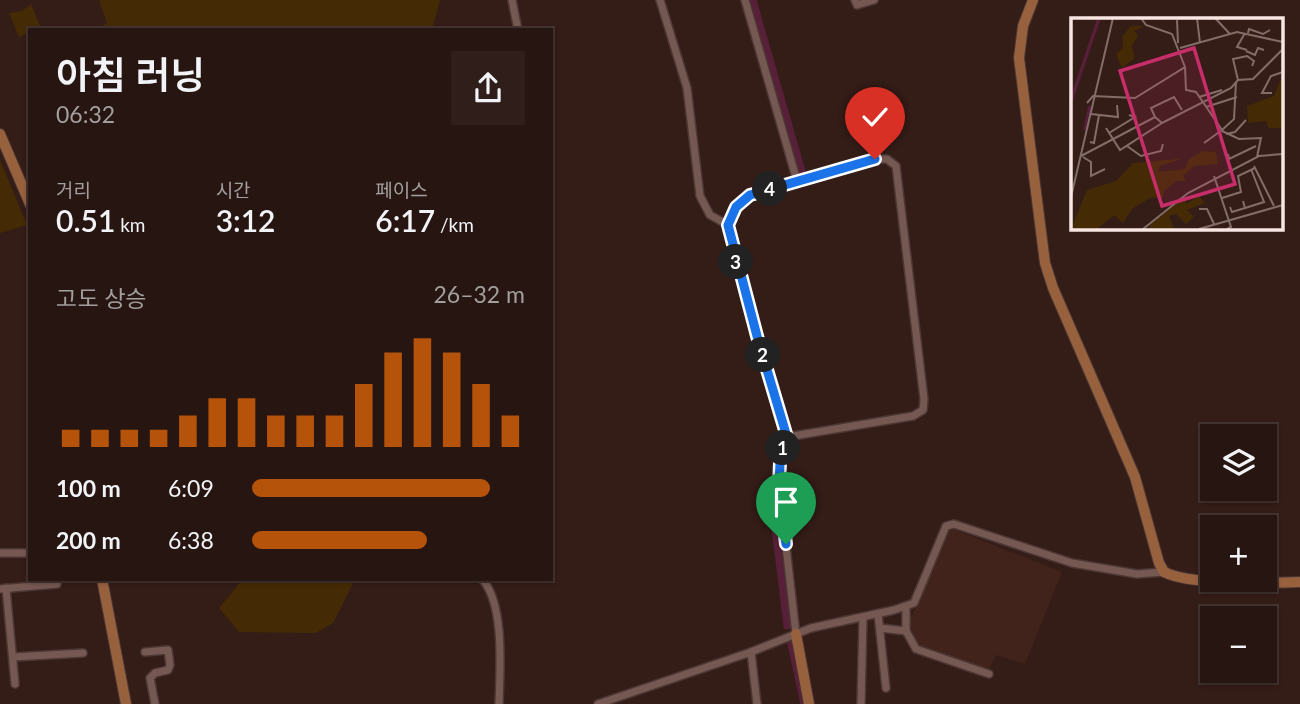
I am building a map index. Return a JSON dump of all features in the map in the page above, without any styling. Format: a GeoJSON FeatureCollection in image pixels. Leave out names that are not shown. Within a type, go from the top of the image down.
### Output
{"type":"FeatureCollection","features":[{"type":"Feature","properties":{"kind":"street"},"geometry":{"type":"LineString","coordinates":[[512,0],[518,28]]}},
{"type":"Feature","properties":{"kind":"street"},"geometry":{"type":"LineString","coordinates":[[660,0],[687,88],[700,196],[710,215],[728,225]]}},
{"type":"Feature","properties":{"kind":"street"},"geometry":{"type":"LineString","coordinates":[[746,0],[797,181]]}},
{"type":"Feature","properties":{"kind":"street"},"geometry":{"type":"LineString","coordinates":[[855,0],[857,5],[874,0]]}},
{"type":"Feature","properties":{"kind":"street"},"geometry":{"type":"LineString","coordinates":[[1033,0],[1023,26],[1019,58],[1045,262],[1053,288],[1135,477],[1164,572]]}},
{"type":"Feature","properties":{"kind":"street"},"geometry":{"type":"LineString","coordinates":[[0,134],[28,199]]}},
{"type":"Feature","properties":{"kind":"street"},"geometry":{"type":"LineString","coordinates":[[787,437],[913,416],[923,410],[897,166],[887,159],[875,159],[750,195],[736,207],[728,225],[787,437],[780,463],[779,485],[796,634],[809,704]]}},
{"type":"Feature","properties":{"kind":"street"},"geometry":{"type":"LineString","coordinates":[[598,704],[751,652],[811,628],[878,614],[914,603],[946,526],[954,524],[1072,563],[1138,574],[1164,572],[1178,577],[1208,580],[1300,582]]}},
{"type":"Feature","properties":{"kind":"street"},"geometry":{"type":"LineString","coordinates":[[0,553],[28,552]]}},
{"type":"Feature","properties":{"kind":"street"},"geometry":{"type":"LineString","coordinates":[[102,581],[126,704]]}},
{"type":"Feature","properties":{"kind":"street"},"geometry":{"type":"LineString","coordinates":[[484,581],[497,607],[499,704]]}},
{"type":"Feature","properties":{"kind":"street"},"geometry":{"type":"LineString","coordinates":[[15,684],[3,588],[57,584]]}},
{"type":"Feature","properties":{"kind":"street"},"geometry":{"type":"LineString","coordinates":[[906,606],[906,631],[916,649],[989,674]]}},
{"type":"Feature","properties":{"kind":"street"},"geometry":{"type":"LineString","coordinates":[[878,614],[886,688]]}},
{"type":"Feature","properties":{"kind":"street"},"geometry":{"type":"LineString","coordinates":[[861,704],[863,617]]}},
{"type":"Feature","properties":{"kind":"street"},"geometry":{"type":"LineString","coordinates":[[880,628],[906,631]]}},
{"type":"Feature","properties":{"kind":"street"},"geometry":{"type":"LineString","coordinates":[[145,652],[168,650],[168,670],[155,673],[150,678],[155,704]]}},
{"type":"Feature","properties":{"kind":"street"},"geometry":{"type":"LineString","coordinates":[[751,652],[757,704]]}},
{"type":"Feature","properties":{"kind":"street"},"geometry":{"type":"LineString","coordinates":[[13,657],[83,653]]}},
{"type":"Feature","properties":{"kind":"shaded area"},"geometry":{"type":"Polygon","coordinates":[[[99,0],[440,0],[433,28],[99,28],[107,23],[99,0]]]}},
{"type":"Feature","properties":{"kind":"shaded area"},"geometry":{"type":"Polygon","coordinates":[[[31,4],[41,28],[28,28],[28,33],[19,37],[9,13],[22,11],[31,4]]]}},
{"type":"Feature","properties":{"kind":"shaded area"},"geometry":{"type":"Polygon","coordinates":[[[0,160],[27,225],[0,233],[0,160]]]}},
{"type":"Feature","properties":{"kind":"shaded area"},"geometry":{"type":"Polygon","coordinates":[[[953,529],[1062,572],[1025,664],[996,655],[989,670],[921,646],[915,639],[909,622],[949,531],[953,529]]]}},
{"type":"Feature","properties":{"kind":"shaded area"},"geometry":{"type":"Polygon","coordinates":[[[241,581],[354,581],[333,623],[316,633],[239,632],[219,608],[241,581]]]}},
{"type":"Feature","properties":{"kind":"waterway"},"geometry":{"type":"LineString","coordinates":[[753,0],[802,171]]}},
{"type":"Feature","properties":{"kind":"waterway"},"geometry":{"type":"LineString","coordinates":[[774,520],[787,626]]}},
{"type":"Feature","properties":{"kind":"waterway"},"geometry":{"type":"LineString","coordinates":[[790,640],[804,704]]}},
{"type":"Feature","properties":{"kind":"route"},"geometry":{"type":"LineString","coordinates":[[786,544],[779,485],[780,463],[787,437],[728,225],[736,207],[750,195],[875,159]]}}]}
